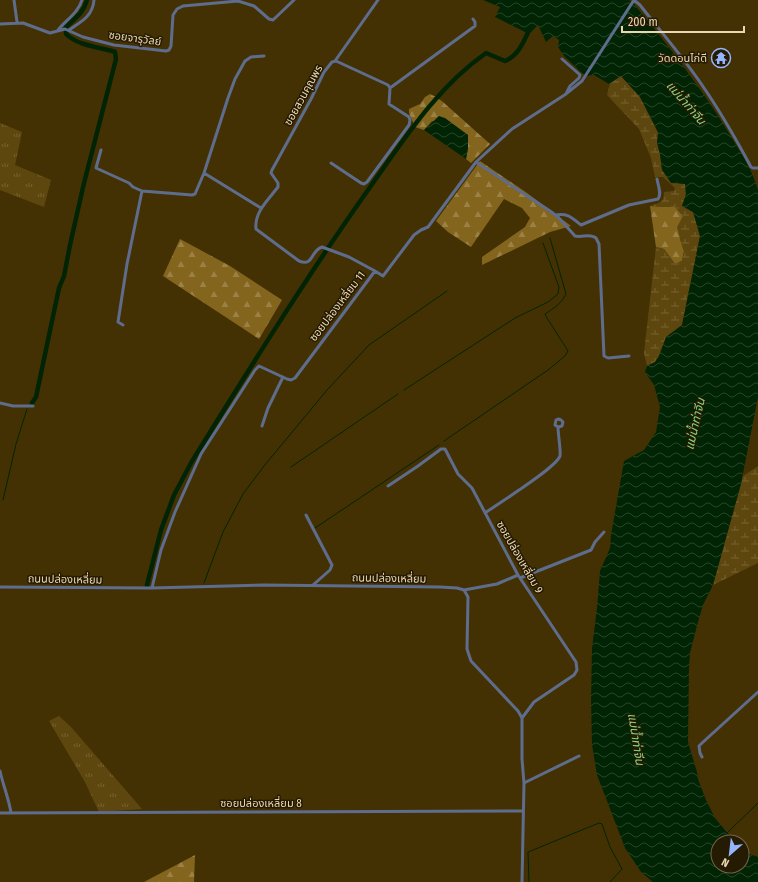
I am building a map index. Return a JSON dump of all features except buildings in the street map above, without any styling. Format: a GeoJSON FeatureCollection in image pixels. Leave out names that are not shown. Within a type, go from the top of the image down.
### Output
{"type":"FeatureCollection","features":[{"type":"Feature","properties":{"kind":"street"},"geometry":{"type":"LineString","coordinates":[[14,0],[17,22]]}},
{"type":"Feature","properties":{"kind":"street"},"geometry":{"type":"LineString","coordinates":[[58,30],[62,24],[76,11],[82,0]]}},
{"type":"Feature","properties":{"kind":"street"},"geometry":{"type":"LineString","coordinates":[[69,30],[90,15],[94,0]]}},
{"type":"Feature","properties":{"kind":"street"},"geometry":{"type":"LineString","coordinates":[[183,0],[183,6],[209,2],[240,1],[254,6],[269,19],[273,20],[294,0]]}},
{"type":"Feature","properties":{"kind":"street"},"geometry":{"type":"LineString","coordinates":[[335,61],[378,0]]}},
{"type":"Feature","properties":{"kind":"street"},"geometry":{"type":"LineString","coordinates":[[566,94],[582,82],[634,0],[640,5],[692,72],[726,122],[751,167],[758,168]]}},
{"type":"Feature","properties":{"kind":"street","name":"ซอยจารุวัลย์"},"geometry":{"type":"LineString","coordinates":[[0,24],[17,22],[34,26],[50,33],[65,29],[84,37],[114,45],[166,51],[172,46],[173,15],[176,9],[183,6]]}},
{"type":"Feature","properties":{"kind":"street"},"geometry":{"type":"LineString","coordinates":[[331,163],[361,184],[367,182],[409,125],[409,117],[389,104],[388,100],[390,88],[475,26],[475,22],[472,19]]}},
{"type":"Feature","properties":{"kind":"street"},"geometry":{"type":"LineString","coordinates":[[101,150],[96,168],[129,182],[133,187],[142,191],[192,195],[196,192],[204,173],[228,98],[242,65],[245,61],[251,58],[264,56]]}},
{"type":"Feature","properties":{"kind":"street","name":"ซอยปล่องเหลี่ยม 11"},"geometry":{"type":"LineString","coordinates":[[283,377],[291,380],[295,378],[375,271],[383,276],[414,235],[428,227],[476,162],[516,126],[566,94],[570,86],[579,78],[580,75],[562,59]]}},
{"type":"Feature","properties":{"kind":"street","name":"ซอยสวนคุณพร"},"geometry":{"type":"LineString","coordinates":[[375,271],[349,256],[322,247],[316,250],[308,262],[305,263],[299,261],[256,229],[256,220],[261,208],[278,187],[278,183],[271,173],[272,170],[312,99],[324,72],[332,62],[340,62],[388,84],[390,88]]}},
{"type":"Feature","properties":{"kind":"street"},"geometry":{"type":"LineString","coordinates":[[476,162],[556,215],[575,236],[593,236],[598,240],[604,356],[608,358],[629,356]]}},
{"type":"Feature","properties":{"kind":"street"},"geometry":{"type":"LineString","coordinates":[[204,173],[261,208]]}},
{"type":"Feature","properties":{"kind":"street"},"geometry":{"type":"LineString","coordinates":[[556,215],[567,215],[581,225],[629,205],[658,199],[660,192],[657,179]]}},
{"type":"Feature","properties":{"kind":"street"},"geometry":{"type":"LineString","coordinates":[[123,325],[118,322],[127,264],[142,191]]}},
{"type":"Feature","properties":{"kind":"street"},"geometry":{"type":"LineString","coordinates":[[152,588],[161,550],[174,512],[201,454],[248,380],[259,366],[283,377],[268,408],[262,426]]}},
{"type":"Feature","properties":{"kind":"street"},"geometry":{"type":"LineString","coordinates":[[0,403],[13,406],[33,406]]}},
{"type":"Feature","properties":{"kind":"street"},"geometry":{"type":"LineString","coordinates":[[485,512],[547,470],[556,461],[560,453],[558,428]]}},
{"type":"Feature","properties":{"kind":"street","name":"ซอยปล่องเหลี่ยม 9"},"geometry":{"type":"LineString","coordinates":[[388,486],[443,448],[446,450],[458,474],[472,488],[519,577],[576,662],[577,668],[574,675],[534,702],[522,718]]}},
{"type":"Feature","properties":{"kind":"street"},"geometry":{"type":"LineString","coordinates":[[306,515],[332,565],[330,570],[313,586]]}},
{"type":"Feature","properties":{"kind":"street","name":"ถนนปล่องเหลี่ยม"},"geometry":{"type":"LineString","coordinates":[[0,587],[152,588],[263,585],[440,587],[464,590],[497,584],[591,550],[595,542],[604,532]]}},
{"type":"Feature","properties":{"kind":"street"},"geometry":{"type":"LineString","coordinates":[[464,590],[468,597],[467,649],[471,661],[522,718],[522,759],[524,783],[522,882]]}},
{"type":"Feature","properties":{"kind":"street"},"geometry":{"type":"LineString","coordinates":[[702,757],[699,746],[758,692]]}},
{"type":"Feature","properties":{"kind":"street"},"geometry":{"type":"LineString","coordinates":[[524,783],[579,756]]}},
{"type":"Feature","properties":{"kind":"street"},"geometry":{"type":"LineString","coordinates":[[0,771],[9,801],[10,813]]}},
{"type":"Feature","properties":{"kind":"street","name":"ซอยปล่องเหลี่ยม 8"},"geometry":{"type":"LineString","coordinates":[[0,813],[523,811]]}},
{"type":"Feature","properties":{"kind":"green space"},"geometry":{"type":"Polygon","coordinates":[[[621,76],[640,97],[658,133],[657,143],[662,170],[685,184],[686,194],[682,206],[693,212],[700,236],[682,325],[666,337],[659,356],[655,362],[647,366],[644,353],[656,247],[664,249],[675,264],[682,261],[684,251],[677,227],[683,216],[674,206],[650,206],[662,200],[664,192],[674,191],[675,188],[663,177],[655,177],[651,158],[639,129],[607,95],[610,83],[621,76]]]}},
{"type":"Feature","properties":{"kind":"green space"},"geometry":{"type":"Polygon","coordinates":[[[430,94],[443,102],[490,144],[471,163],[466,159],[468,135],[462,131],[432,121],[424,130],[415,127],[409,113],[409,109],[420,104],[425,97],[430,94]]]}},
{"type":"Feature","properties":{"kind":"green space"},"geometry":{"type":"Polygon","coordinates":[[[0,123],[22,132],[15,165],[51,180],[44,207],[0,190],[0,123]]]}},
{"type":"Feature","properties":{"kind":"green space"},"geometry":{"type":"Polygon","coordinates":[[[480,161],[527,193],[571,226],[550,232],[482,265],[482,257],[525,227],[530,218],[522,208],[504,199],[471,247],[448,232],[436,221],[480,161]]]}},
{"type":"Feature","properties":{"kind":"green space"},"geometry":{"type":"Polygon","coordinates":[[[650,206],[674,206],[683,216],[680,239],[684,251],[682,261],[675,264],[664,249],[656,247],[650,206]]]}},
{"type":"Feature","properties":{"kind":"green space"},"geometry":{"type":"Polygon","coordinates":[[[180,239],[230,266],[282,300],[259,339],[163,276],[180,239]]]}},
{"type":"Feature","properties":{"kind":"green space"},"geometry":{"type":"Polygon","coordinates":[[[758,466],[758,563],[713,585],[743,476],[758,466]]]}},
{"type":"Feature","properties":{"kind":"green space"},"geometry":{"type":"Polygon","coordinates":[[[59,716],[71,727],[142,809],[99,812],[85,782],[49,721],[59,716]]]}},
{"type":"Feature","properties":{"kind":"green space"},"geometry":{"type":"Polygon","coordinates":[[[195,855],[194,882],[144,882],[195,855]]]}},
{"type":"Feature","properties":{"kind":"water","name":"แม่น้ำท่าจีน"},"geometry":{"type":"Polygon","coordinates":[[[483,0],[629,0],[659,35],[705,97],[745,159],[758,190],[758,397],[741,484],[713,585],[703,605],[690,653],[688,742],[698,779],[706,800],[715,818],[728,834],[710,834],[710,874],[750,874],[750,854],[758,857],[758,882],[653,882],[641,872],[625,848],[597,775],[592,745],[592,648],[600,571],[610,548],[624,461],[644,450],[656,432],[660,407],[654,385],[645,372],[647,366],[655,362],[659,356],[666,337],[682,325],[700,236],[693,212],[682,206],[686,194],[685,184],[671,183],[662,170],[657,143],[658,132],[640,97],[621,76],[609,84],[594,75],[585,76],[564,56],[558,47],[559,40],[553,36],[546,42],[538,25],[529,34],[495,17],[500,7],[483,0]]]}},
{"type":"Feature","properties":{"kind":"water"},"geometry":{"type":"Polygon","coordinates":[[[439,116],[445,118],[468,135],[466,159],[424,130],[439,116]]]}},
{"type":"Feature","properties":{"kind":"waterway"},"geometry":{"type":"LineString","coordinates":[[32,403],[36,397],[59,288],[64,276],[84,183],[116,59],[115,52],[81,43],[66,34],[66,27],[81,12],[87,0]]}},
{"type":"Feature","properties":{"kind":"waterway"},"geometry":{"type":"LineString","coordinates":[[147,585],[161,530],[174,495],[191,463],[277,325],[322,257],[421,116],[451,82],[486,53],[505,61],[510,58],[520,47],[530,28]]}},
{"type":"Feature","properties":{"kind":"waterway"},"geometry":{"type":"LineString","coordinates":[[444,441],[548,370],[565,356],[568,351],[545,314],[560,303],[566,294],[550,238]]}},
{"type":"Feature","properties":{"kind":"waterway"},"geometry":{"type":"LineString","coordinates":[[404,390],[515,318],[548,302],[558,294],[559,287],[543,243]]}},
{"type":"Feature","properties":{"kind":"waterway"},"geometry":{"type":"LineString","coordinates":[[204,583],[223,532],[243,494],[264,466],[327,390],[369,345],[447,291]]}},
{"type":"Feature","properties":{"kind":"waterway"},"geometry":{"type":"LineString","coordinates":[[291,467],[398,394]]}},
{"type":"Feature","properties":{"kind":"waterway"},"geometry":{"type":"LineString","coordinates":[[3,500],[16,444],[27,409]]}},
{"type":"Feature","properties":{"kind":"waterway"},"geometry":{"type":"LineString","coordinates":[[315,528],[439,445]]}},
{"type":"Feature","properties":{"kind":"waterway"},"geometry":{"type":"LineString","coordinates":[[727,833],[758,803]]}},
{"type":"Feature","properties":{"kind":"waterway"},"geometry":{"type":"LineString","coordinates":[[529,882],[528,852],[599,823],[602,824],[610,847],[622,869],[610,882]]}},
{"type":"Feature","properties":{"kind":"place","name":"วัดดอนไก่ดี"},"geometry":{"type":"Point","coordinates":[721,58]}}]}
